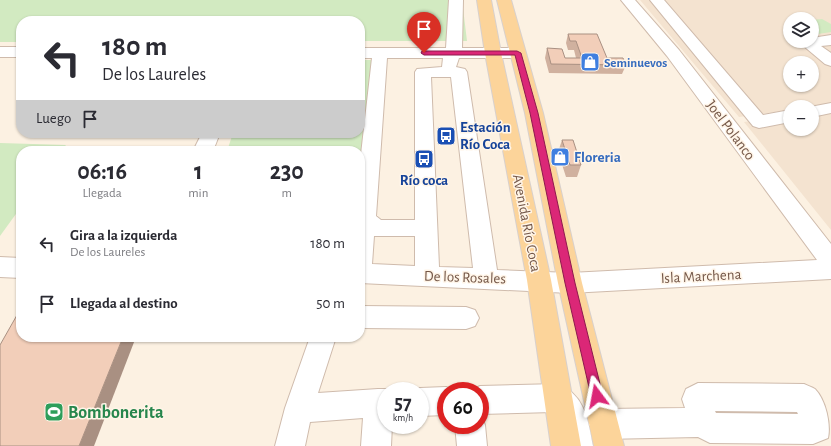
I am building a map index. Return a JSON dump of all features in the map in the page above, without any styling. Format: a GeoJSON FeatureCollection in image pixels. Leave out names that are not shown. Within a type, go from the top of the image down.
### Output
{"type":"FeatureCollection","features":[{"type":"Feature","properties":{"kind":"main road","name":"Avenida Río Coca"},"geometry":{"type":"LineString","coordinates":[[484,0],[493,53],[539,280],[566,446]]}},
{"type":"Feature","properties":{"kind":"main road","name":"Avenida Río Coca"},"geometry":{"type":"LineString","coordinates":[[504,0],[534,113],[570,283],[606,435]]}},
{"type":"Feature","properties":{"kind":"street"},"geometry":{"type":"LineString","coordinates":[[450,62],[455,44],[456,0]]}},
{"type":"Feature","properties":{"kind":"street","name":"Joel Polanco"},"geometry":{"type":"LineString","coordinates":[[628,0],[673,53],[831,261]]}},
{"type":"Feature","properties":{"kind":"street"},"geometry":{"type":"LineString","coordinates":[[657,0],[759,122],[783,117]]}},
{"type":"Feature","properties":{"kind":"street"},"geometry":{"type":"LineString","coordinates":[[831,40],[808,43],[831,61]]}},
{"type":"Feature","properties":{"kind":"street"},"geometry":{"type":"LineString","coordinates":[[0,52],[16,52]]}},
{"type":"Feature","properties":{"kind":"street"},"geometry":{"type":"LineString","coordinates":[[365,53],[380,53],[450,62],[459,72],[486,278]]}},
{"type":"Feature","properties":{"kind":"street"},"geometry":{"type":"LineString","coordinates":[[380,53],[365,219],[377,228],[425,228]]}},
{"type":"Feature","properties":{"kind":"street"},"geometry":{"type":"LineString","coordinates":[[427,276],[423,72],[450,62],[493,53],[517,53]]}},
{"type":"Feature","properties":{"kind":"street"},"geometry":{"type":"LineString","coordinates":[[819,111],[831,108]]}},
{"type":"Feature","properties":{"kind":"street"},"geometry":{"type":"LineString","coordinates":[[0,268],[16,268]]}},
{"type":"Feature","properties":{"kind":"street","name":"Isla Marchena"},"geometry":{"type":"LineString","coordinates":[[570,283],[831,268]]}},
{"type":"Feature","properties":{"kind":"street","name":"De los Rosales"},"geometry":{"type":"LineString","coordinates":[[365,272],[539,280],[570,283]]}},
{"type":"Feature","properties":{"kind":"street"},"geometry":{"type":"LineString","coordinates":[[365,317],[466,318]]}},
{"type":"Feature","properties":{"kind":"street"},"geometry":{"type":"LineString","coordinates":[[290,446],[299,408],[321,342]]}},
{"type":"Feature","properties":{"kind":"street"},"geometry":{"type":"LineString","coordinates":[[489,400],[558,398],[571,410],[578,446]]}},
{"type":"Feature","properties":{"kind":"street"},"geometry":{"type":"LineString","coordinates":[[299,408],[377,403]]}},
{"type":"Feature","properties":{"kind":"street"},"geometry":{"type":"LineString","coordinates":[[606,435],[704,422]]}},
{"type":"Feature","properties":{"kind":"street"},"geometry":{"type":"LineString","coordinates":[[376,446],[378,434]]}},
{"type":"Feature","properties":{"kind":"street"},"geometry":{"type":"LineString","coordinates":[[471,434],[472,446]]}},
{"type":"Feature","properties":{"kind":"shaded area"},"geometry":{"type":"Polygon","coordinates":[[[640,0],[831,0],[831,104],[819,106],[819,100],[783,100],[783,111],[739,117],[640,0]]]}},
{"type":"Feature","properties":{"kind":"shaded area"},"geometry":{"type":"Polygon","coordinates":[[[831,109],[831,230],[744,122],[783,116],[783,136],[819,136],[819,111],[831,109]]]}},
{"type":"Feature","properties":{"kind":"green space"},"geometry":{"type":"Polygon","coordinates":[[[0,0],[462,0],[467,41],[365,41],[365,16],[16,16],[16,42],[0,42],[0,0]]]}},
{"type":"Feature","properties":{"kind":"green space"},"geometry":{"type":"Polygon","coordinates":[[[819,19],[822,19],[831,24],[831,32],[819,34],[819,19]]]}},
{"type":"Feature","properties":{"kind":"green space"},"geometry":{"type":"Polygon","coordinates":[[[365,60],[374,60],[365,138],[365,60]]]}},
{"type":"Feature","properties":{"kind":"green space"},"geometry":{"type":"Polygon","coordinates":[[[231,138],[365,138],[364,146],[229,146],[231,138]]]}},
{"type":"Feature","properties":{"kind":"green space"},"geometry":{"type":"Polygon","coordinates":[[[0,143],[66,145],[16,146],[16,214],[0,236],[0,143]]]}},
{"type":"Feature","properties":{"kind":"building"},"geometry":{"type":"Polygon","coordinates":[[[568,34],[597,34],[607,58],[623,58],[626,65],[551,64],[547,48],[562,49],[565,58],[582,58],[576,41],[570,41],[568,34]]]}},
{"type":"Feature","properties":{"kind":"building"},"geometry":{"type":"Polygon","coordinates":[[[562,140],[573,140],[581,165],[570,165],[562,140]]]}},
{"type":"Feature","properties":{"kind":"building","name":"Bombonerita"},"geometry":{"type":"Polygon","coordinates":[[[16,317],[16,342],[121,342],[79,446],[0,446],[0,345],[16,317]]]}},
{"type":"Feature","properties":{"kind":"place","name":"Seminuevos"},"geometry":{"type":"Point","coordinates":[590,62]}},
{"type":"Feature","properties":{"kind":"place","name":"Estación Río Coca"},"geometry":{"type":"Point","coordinates":[446,136]}},
{"type":"Feature","properties":{"kind":"place","name":"Floreria"},"geometry":{"type":"Point","coordinates":[560,157]}},
{"type":"Feature","properties":{"kind":"place","name":"Río coca"},"geometry":{"type":"Point","coordinates":[424,159]}},
{"type":"Feature","properties":{"kind":"place","name":"Bombonerita"},"geometry":{"type":"Point","coordinates":[54,412]}},
{"type":"Feature","properties":{"kind":"route"},"geometry":{"type":"LineString","coordinates":[[424,53],[517,53],[534,113],[570,283],[597,396]]}}]}
